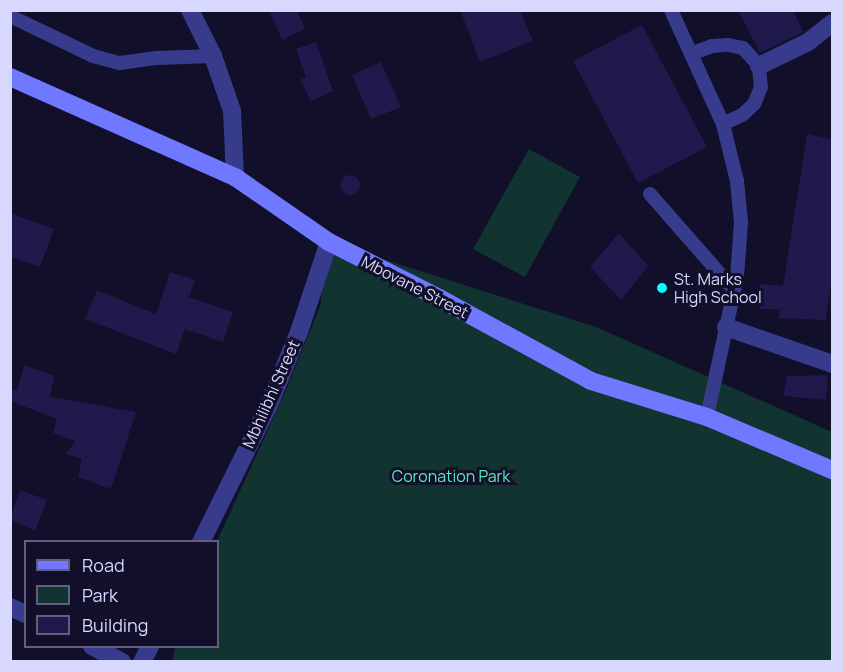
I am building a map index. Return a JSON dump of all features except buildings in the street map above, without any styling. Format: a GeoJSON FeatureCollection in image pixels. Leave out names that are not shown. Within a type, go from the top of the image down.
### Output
{"type":"FeatureCollection","features":[{"type":"Feature","properties":{"kind":"street"},"geometry":{"type":"LineString","coordinates":[[190,10],[213,56],[232,111],[235,177]]}},
{"type":"Feature","properties":{"kind":"street"},"geometry":{"type":"LineString","coordinates":[[759,66],[808,42],[832,23],[825,10]]}},
{"type":"Feature","properties":{"kind":"street","name":"Mbovane Street"},"geometry":{"type":"LineString","coordinates":[[10,77],[235,177],[329,242],[439,298],[591,381],[707,417],[832,470]]}},
{"type":"Feature","properties":{"kind":"street","name":"Mbhilibhi Street"},"geometry":{"type":"LineString","coordinates":[[202,540],[269,405],[299,332],[329,242]]}},
{"type":"Feature","properties":{"kind":"street"},"geometry":{"type":"LineString","coordinates":[[726,327],[832,364]]}},
{"type":"Feature","properties":{"kind":"street"},"geometry":{"type":"LineString","coordinates":[[10,607],[24,613]]}},
{"type":"Feature","properties":{"kind":"street"},"geometry":{"type":"LineString","coordinates":[[96,648],[122,662]]}},
{"type":"Feature","properties":{"kind":"street"},"geometry":{"type":"LineString","coordinates":[[142,662],[149,648]]}},
{"type":"Feature","properties":{"kind":"lane"},"geometry":{"type":"LineString","coordinates":[[671,10],[723,124],[737,181],[741,222],[734,290],[707,417]]}},
{"type":"Feature","properties":{"kind":"lane"},"geometry":{"type":"LineString","coordinates":[[10,16],[93,56],[120,63],[157,58],[213,56]]}},
{"type":"Feature","properties":{"kind":"lane"},"geometry":{"type":"LineString","coordinates":[[691,54],[712,46],[728,45],[743,48],[759,66],[761,87],[754,104],[742,115],[723,124]]}},
{"type":"Feature","properties":{"kind":"lane"},"geometry":{"type":"LineString","coordinates":[[650,194],[734,290]]}},
{"type":"Feature","properties":{"kind":"green space"},"geometry":{"type":"Polygon","coordinates":[[[529,149],[580,177],[525,277],[473,249],[529,149]]]}},
{"type":"Feature","properties":{"kind":"green space","name":"Coronation Park"},"geometry":{"type":"Polygon","coordinates":[[[329,242],[596,327],[832,432],[832,661],[172,662],[175,648],[219,648],[217,540],[284,395],[320,306],[329,242]]]}},
{"type":"Feature","properties":{"kind":"place","name":"St. Marks High School"},"geometry":{"type":"Point","coordinates":[662,288]}}]}
